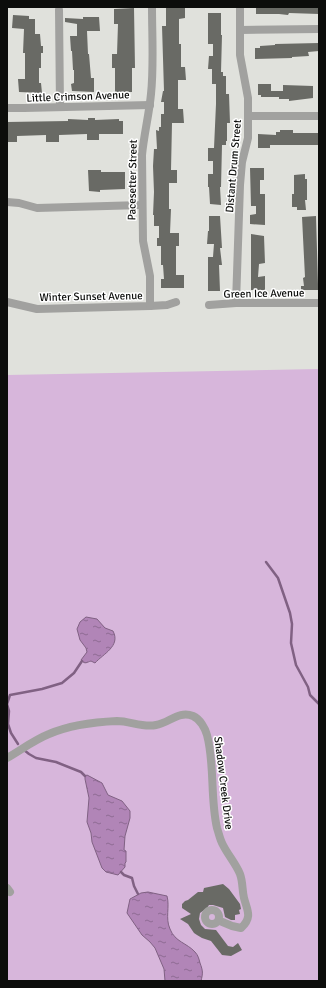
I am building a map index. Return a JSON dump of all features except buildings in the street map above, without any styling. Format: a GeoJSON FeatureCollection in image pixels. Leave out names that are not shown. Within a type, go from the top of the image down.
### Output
{"type":"FeatureCollection","features":[{"type":"Feature","properties":{"kind":"street","name":"Pacesetter Street"},"geometry":{"type":"LineString","coordinates":[[150,306],[150,276],[143,241],[142,206],[143,141],[150,105],[152,7]]}},
{"type":"Feature","properties":{"kind":"street","name":"Distant Drum Street"},"geometry":{"type":"LineString","coordinates":[[236,304],[240,185],[242,162],[248,138],[248,98],[241,65],[240,7]]}},
{"type":"Feature","properties":{"kind":"street"},"geometry":{"type":"LineString","coordinates":[[59,10],[60,107]]}},
{"type":"Feature","properties":{"kind":"street"},"geometry":{"type":"LineString","coordinates":[[240,30],[319,29]]}},
{"type":"Feature","properties":{"kind":"street","name":"Little Crimson Avenue"},"geometry":{"type":"LineString","coordinates":[[7,108],[150,105]]}},
{"type":"Feature","properties":{"kind":"street"},"geometry":{"type":"LineString","coordinates":[[248,116],[319,116]]}},
{"type":"Feature","properties":{"kind":"street"},"geometry":{"type":"LineString","coordinates":[[7,202],[19,203],[37,208],[142,206]]}},
{"type":"Feature","properties":{"kind":"street","name":"Winter Sunset Avenue"},"geometry":{"type":"LineString","coordinates":[[7,302],[37,309],[150,306],[167,305],[176,302]]}},
{"type":"Feature","properties":{"kind":"street","name":"Green Ice Avenue"},"geometry":{"type":"LineString","coordinates":[[209,305],[319,303]]}},
{"type":"Feature","properties":{"kind":"street","name":"Shadow Creek Drive"},"geometry":{"type":"LineString","coordinates":[[7,758],[48,734],[65,728],[113,721],[156,725],[181,714],[192,716],[201,722],[207,733],[210,751],[217,828],[222,845],[240,873],[244,897],[249,912],[246,923],[241,928],[220,921]]}},
{"type":"Feature","properties":{"kind":"shaded area"},"geometry":{"type":"Polygon","coordinates":[[[319,369],[319,981],[7,981],[7,375],[319,369]]]}},
{"type":"Feature","properties":{"kind":"water"},"geometry":{"type":"Polygon","coordinates":[[[86,617],[97,619],[105,628],[113,631],[115,636],[113,645],[95,663],[91,661],[85,663],[81,660],[87,652],[80,640],[77,629],[80,622],[86,617]]]}},
{"type":"Feature","properties":{"kind":"water"},"geometry":{"type":"Polygon","coordinates":[[[87,775],[102,783],[108,795],[122,801],[130,811],[130,818],[125,836],[124,850],[126,851],[126,862],[125,867],[118,875],[106,872],[102,868],[92,842],[91,833],[87,822],[89,798],[85,776],[87,775]]]}},
{"type":"Feature","properties":{"kind":"water"},"geometry":{"type":"Polygon","coordinates":[[[148,892],[167,896],[168,921],[170,929],[178,940],[197,954],[202,970],[201,981],[165,981],[164,969],[155,948],[142,935],[127,913],[130,899],[141,893],[148,892]]]}},
{"type":"Feature","properties":{"kind":"waterway"},"geometry":{"type":"LineString","coordinates":[[266,562],[278,578],[290,613],[292,624],[291,643],[296,665],[308,687],[310,695],[319,704]]}},
{"type":"Feature","properties":{"kind":"waterway"},"geometry":{"type":"LineString","coordinates":[[18,744],[11,733],[8,724],[9,711],[7,704],[10,695],[42,689],[62,683],[74,673],[82,661]]}},
{"type":"Feature","properties":{"kind":"waterway"},"geometry":{"type":"LineString","coordinates":[[24,750],[36,758],[56,762],[81,772],[85,776]]}},
{"type":"Feature","properties":{"kind":"waterway"},"geometry":{"type":"LineString","coordinates":[[121,872],[132,878],[138,894]]}}]}
